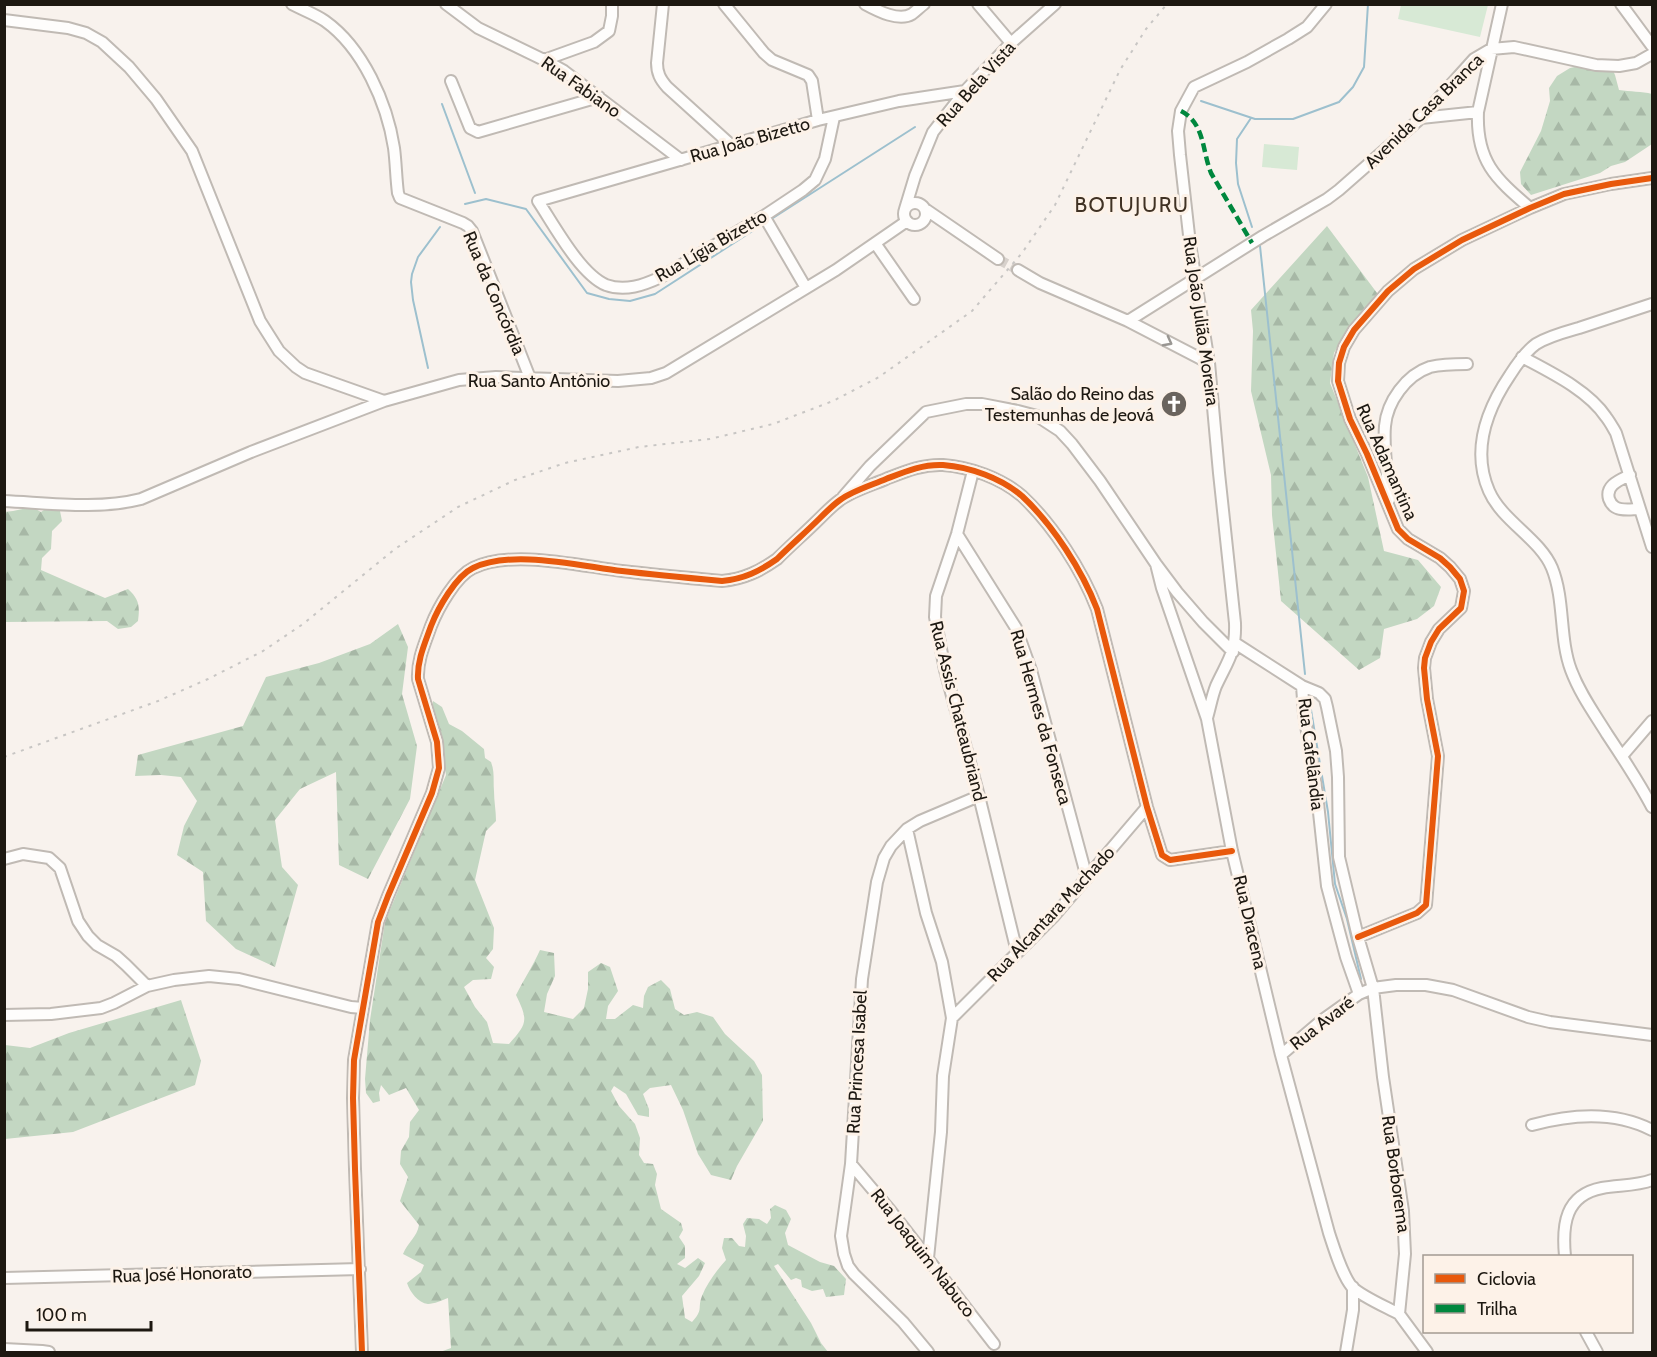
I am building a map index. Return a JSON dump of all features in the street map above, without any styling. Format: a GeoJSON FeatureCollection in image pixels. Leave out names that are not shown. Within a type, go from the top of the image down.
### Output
{"type":"FeatureCollection","features":[{"type":"Feature","properties":{"kind":"street","name":"Rua da Concórdia"},"geometry":{"type":"LineString","coordinates":[[292,4],[332,26],[352,46],[365,65],[377,90],[393,140],[399,196],[402,200],[463,223],[472,231],[530,378]]}},
{"type":"Feature","properties":{"kind":"street","name":"Rua Fabiano"},"geometry":{"type":"LineString","coordinates":[[446,4],[478,28],[564,71],[681,159]]}},
{"type":"Feature","properties":{"kind":"street"},"geometry":{"type":"LineString","coordinates":[[544,60],[594,42],[609,31],[612,4]]}},
{"type":"Feature","properties":{"kind":"street"},"geometry":{"type":"LineString","coordinates":[[663,4],[657,63],[660,79],[731,145]]}},
{"type":"Feature","properties":{"kind":"street"},"geometry":{"type":"LineString","coordinates":[[724,4],[772,60],[805,73],[810,78],[818,120]]}},
{"type":"Feature","properties":{"kind":"street"},"geometry":{"type":"LineString","coordinates":[[865,4],[891,15],[905,16],[912,14],[924,4]]}},
{"type":"Feature","properties":{"kind":"street"},"geometry":{"type":"LineString","coordinates":[[978,4],[1011,44]]}},
{"type":"Feature","properties":{"kind":"street","name":"Rua Bela Vista"},"geometry":{"type":"LineString","coordinates":[[907,221],[904,215],[905,209],[915,176],[933,132],[965,91],[1011,44],[1055,4]]}},
{"type":"Feature","properties":{"kind":"street","name":"Rua João Julião Moreira"},"geometry":{"type":"LineString","coordinates":[[1234,647],[1235,623],[1209,363],[1178,131],[1181,111],[1194,87],[1247,62],[1288,39],[1307,27],[1326,4]]}},
{"type":"Feature","properties":{"kind":"street"},"geometry":{"type":"LineString","coordinates":[[1502,4],[1478,112],[1478,136],[1483,156],[1502,184],[1530,208]]}},
{"type":"Feature","properties":{"kind":"street"},"geometry":{"type":"LineString","coordinates":[[1621,4],[1653,46]]}},
{"type":"Feature","properties":{"kind":"street"},"geometry":{"type":"LineString","coordinates":[[4,20],[68,28],[86,33],[102,42],[129,67],[156,99],[192,151],[260,321],[279,351],[305,373],[384,400]]}},
{"type":"Feature","properties":{"kind":"street","name":"Avenida Casa Branca"},"geometry":{"type":"LineString","coordinates":[[1128,321],[1263,236],[1328,199],[1421,117],[1473,59],[1491,49],[1514,47],[1596,65],[1618,66],[1636,63],[1653,54]]}},
{"type":"Feature","properties":{"kind":"street"},"geometry":{"type":"LineString","coordinates":[[451,81],[470,128],[478,132],[598,97]]}},
{"type":"Feature","properties":{"kind":"street","name":"Rua João Bizetto"},"geometry":{"type":"LineString","coordinates":[[538,201],[818,120],[899,101],[965,91]]}},
{"type":"Feature","properties":{"kind":"street"},"geometry":{"type":"LineString","coordinates":[[1421,117],[1478,112]]}},
{"type":"Feature","properties":{"kind":"street","name":"Rua Lígia Bizetto"},"geometry":{"type":"LineString","coordinates":[[538,201],[581,264],[593,277],[606,285],[621,288],[646,284],[661,278],[764,216],[815,180],[825,159],[834,117]]}},
{"type":"Feature","properties":{"kind":"street"},"geometry":{"type":"LineString","coordinates":[[907,221],[918,225],[925,212],[915,176]]}},
{"type":"Feature","properties":{"kind":"street","name":"Rua Adamantina"},"geometry":{"type":"LineString","coordinates":[[1358,937],[1417,913],[1426,905],[1438,756],[1427,699],[1425,658],[1439,629],[1461,608],[1463,598],[1462,586],[1457,573],[1440,558],[1408,539],[1398,530],[1342,395],[1338,381],[1339,363],[1344,347],[1353,330],[1388,291],[1414,269],[1462,240],[1564,194],[1653,178]]}},
{"type":"Feature","properties":{"kind":"street"},"geometry":{"type":"LineString","coordinates":[[905,209],[910,204],[921,204],[925,212],[998,259]]}},
{"type":"Feature","properties":{"kind":"street"},"geometry":{"type":"LineString","coordinates":[[764,216],[806,288]]}},
{"type":"Feature","properties":{"kind":"street","name":"Rua Santo Antônio"},"geometry":{"type":"LineString","coordinates":[[4,501],[107,505],[141,499],[251,452],[384,400],[459,381],[477,378],[618,381],[651,378],[666,373],[836,270],[907,221]]}},
{"type":"Feature","properties":{"kind":"street"},"geometry":{"type":"LineString","coordinates":[[874,243],[914,299]]}},
{"type":"Feature","properties":{"kind":"street"},"geometry":{"type":"LineString","coordinates":[[1018,270],[1040,283],[1128,321],[1209,363]]}},
{"type":"Feature","properties":{"kind":"street"},"geometry":{"type":"LineString","coordinates":[[1653,304],[1553,336],[1536,344],[1522,357],[1504,383],[1490,410],[1483,431],[1482,464],[1489,492],[1551,566],[1557,583],[1565,650],[1570,668],[1581,693],[1653,807]]}},
{"type":"Feature","properties":{"kind":"street"},"geometry":{"type":"LineString","coordinates":[[1522,357],[1584,394],[1607,417],[1616,433],[1653,547]]}},
{"type":"Feature","properties":{"kind":"street"},"geometry":{"type":"LineString","coordinates":[[1389,507],[1385,429],[1387,414],[1393,400],[1420,371],[1448,363],[1467,364]]}},
{"type":"Feature","properties":{"kind":"street"},"geometry":{"type":"LineString","coordinates":[[362,1353],[353,1098],[354,1060],[378,922],[432,793],[439,768],[437,742],[418,679],[421,654],[437,613],[464,574],[471,568],[491,562],[527,558],[638,573],[722,581],[739,578],[756,572],[777,559],[926,412],[966,404],[982,404],[1018,411],[1046,421],[1060,431],[1100,481],[1156,564],[1203,622],[1234,647],[1302,686]]}},
{"type":"Feature","properties":{"kind":"street"},"geometry":{"type":"LineString","coordinates":[[840,499],[909,470],[942,465],[973,471],[1007,486],[1022,496],[1059,539],[1086,583],[1097,609],[1160,851],[1170,860],[1233,851]]}},
{"type":"Feature","properties":{"kind":"street","name":"Rua Assis Chateaubriand"},"geometry":{"type":"LineString","coordinates":[[973,471],[957,534],[936,596],[935,617],[945,670],[1017,952]]}},
{"type":"Feature","properties":{"kind":"street"},"geometry":{"type":"LineString","coordinates":[[1630,475],[1614,484],[1608,496],[1614,507],[1640,509]]}},
{"type":"Feature","properties":{"kind":"street","name":"Rua Hermes da Fonseca"},"geometry":{"type":"LineString","coordinates":[[957,534],[1009,615],[1020,638],[1087,878]]}},
{"type":"Feature","properties":{"kind":"street","name":"Rua Dracena"},"geometry":{"type":"LineString","coordinates":[[1156,564],[1162,588],[1207,719],[1233,851],[1281,1055]]}},
{"type":"Feature","properties":{"kind":"street","name":"Rua Dracena"},"geometry":{"type":"LineString","coordinates":[[1207,719],[1216,687],[1234,647]]}},
{"type":"Feature","properties":{"kind":"street","name":"Rua Cafelândia"},"geometry":{"type":"LineString","coordinates":[[1359,994],[1327,886],[1302,686],[1319,693],[1328,707],[1338,777],[1339,857],[1373,988]]}},
{"type":"Feature","properties":{"kind":"street"},"geometry":{"type":"LineString","coordinates":[[1622,756],[1653,721]]}},
{"type":"Feature","properties":{"kind":"street","name":"Rua Princesa Isabel"},"geometry":{"type":"LineString","coordinates":[[927,1353],[903,1322],[854,1274],[846,1260],[842,1245],[841,1236],[851,1164],[862,979],[877,882],[884,858],[891,846],[907,829],[979,796]]}},
{"type":"Feature","properties":{"kind":"street","name":"Rua Alcantara Machado"},"geometry":{"type":"LineString","coordinates":[[952,1018],[1054,916],[1147,807]]}},
{"type":"Feature","properties":{"kind":"street"},"geometry":{"type":"LineString","coordinates":[[907,829],[926,913],[942,962],[952,1018],[943,1076],[940,1142],[928,1258]]}},
{"type":"Feature","properties":{"kind":"street"},"geometry":{"type":"LineString","coordinates":[[4,859],[23,854],[49,858],[60,868],[78,921],[88,936],[97,945],[126,964],[147,986]]}},
{"type":"Feature","properties":{"kind":"street"},"geometry":{"type":"LineString","coordinates":[[4,1015],[51,1014],[102,1008],[147,986],[193,977],[223,976],[363,1008]]}},
{"type":"Feature","properties":{"kind":"street","name":"Rua Avaré"},"geometry":{"type":"LineString","coordinates":[[1399,1314],[1353,1287],[1338,1260],[1281,1055],[1321,1021],[1359,994],[1373,988],[1396,985],[1426,985],[1453,990],[1528,1017],[1550,1022],[1653,1035]]}},
{"type":"Feature","properties":{"kind":"street","name":"Rua Borborema"},"geometry":{"type":"LineString","coordinates":[[1373,988],[1383,1077],[1404,1211],[1405,1254],[1399,1314]]}},
{"type":"Feature","properties":{"kind":"street"},"geometry":{"type":"LineString","coordinates":[[1532,1125],[1568,1117],[1594,1116],[1633,1122],[1653,1130]]}},
{"type":"Feature","properties":{"kind":"street","name":"Rua Joaquim Nabuco"},"geometry":{"type":"LineString","coordinates":[[851,1164],[890,1209],[994,1344]]}},
{"type":"Feature","properties":{"kind":"street"},"geometry":{"type":"LineString","coordinates":[[1565,1255],[1563,1232],[1565,1220],[1576,1201],[1602,1188],[1639,1185],[1653,1180]]}},
{"type":"Feature","properties":{"kind":"street","name":"Rua José Honorato"},"geometry":{"type":"LineString","coordinates":[[4,1278],[360,1269]]}},
{"type":"Feature","properties":{"kind":"street"},"geometry":{"type":"LineString","coordinates":[[1346,1353],[1353,1310],[1353,1287]]}},
{"type":"Feature","properties":{"kind":"street"},"geometry":{"type":"LineString","coordinates":[[1353,1310],[1370,1298]]}},
{"type":"Feature","properties":{"kind":"street"},"geometry":{"type":"LineString","coordinates":[[1399,1314],[1427,1353]]}},
{"type":"Feature","properties":{"kind":"street"},"geometry":{"type":"LineString","coordinates":[[1587,1333],[1597,1353]]}},
{"type":"Feature","properties":{"kind":"street"},"geometry":{"type":"LineString","coordinates":[[4,1349],[49,1353]]}},
{"type":"Feature","properties":{"kind":"green space"},"geometry":{"type":"Polygon","coordinates":[[[1401,4],[1488,5],[1480,37],[1398,19],[1401,4]]]}},
{"type":"Feature","properties":{"kind":"green space"},"geometry":{"type":"Polygon","coordinates":[[[1610,64],[1619,90],[1652,94],[1652,144],[1625,162],[1611,166],[1600,173],[1531,195],[1521,184],[1520,172],[1541,131],[1550,101],[1549,88],[1557,76],[1570,68],[1610,64]]]}},
{"type":"Feature","properties":{"kind":"green space"},"geometry":{"type":"Polygon","coordinates":[[[1264,144],[1299,147],[1297,170],[1262,167],[1264,144]]]}},
{"type":"Feature","properties":{"kind":"green space"},"geometry":{"type":"Polygon","coordinates":[[[1327,226],[1380,297],[1345,333],[1334,353],[1330,383],[1368,477],[1384,551],[1418,560],[1441,587],[1434,606],[1417,619],[1384,629],[1380,658],[1359,670],[1281,601],[1272,515],[1271,475],[1251,391],[1253,331],[1251,310],[1327,226]]]}},
{"type":"Feature","properties":{"kind":"green space"},"geometry":{"type":"Polygon","coordinates":[[[32,507],[41,512],[47,508],[60,511],[62,521],[52,531],[51,549],[42,558],[41,570],[105,598],[128,589],[138,603],[138,621],[131,627],[118,629],[107,621],[5,622],[4,512],[32,507]]]}},
{"type":"Feature","properties":{"kind":"green space"},"geometry":{"type":"Polygon","coordinates":[[[398,624],[408,647],[402,694],[417,746],[410,799],[368,879],[339,865],[336,772],[300,789],[275,820],[282,867],[298,885],[275,967],[236,949],[206,921],[203,872],[177,855],[184,826],[197,801],[181,777],[135,776],[138,755],[243,726],[266,677],[319,663],[370,644],[398,624]]]}},
{"type":"Feature","properties":{"kind":"green space"},"geometry":{"type":"Polygon","coordinates":[[[433,701],[442,707],[449,724],[462,731],[484,749],[485,758],[491,762],[493,769],[496,821],[486,831],[475,880],[494,928],[493,949],[486,958],[494,967],[491,979],[473,980],[464,987],[487,1022],[493,1043],[509,1044],[523,1026],[523,1010],[516,995],[540,950],[554,953],[555,976],[547,994],[544,1012],[573,1019],[584,1008],[588,989],[588,972],[601,963],[610,967],[618,991],[608,1006],[606,1019],[615,1019],[633,1005],[643,1008],[644,996],[648,987],[661,980],[670,989],[675,1009],[684,1015],[697,1012],[713,1017],[725,1034],[754,1061],[762,1075],[763,1121],[731,1180],[711,1175],[698,1154],[683,1110],[671,1085],[650,1088],[643,1094],[649,1109],[649,1117],[638,1115],[626,1094],[614,1086],[611,1091],[619,1106],[635,1124],[640,1138],[639,1155],[644,1163],[653,1164],[657,1174],[655,1185],[661,1209],[681,1223],[683,1230],[679,1237],[685,1246],[685,1258],[677,1264],[685,1268],[698,1258],[705,1263],[699,1276],[682,1296],[685,1318],[692,1322],[696,1318],[707,1286],[726,1260],[722,1248],[724,1238],[732,1238],[739,1246],[745,1247],[746,1236],[743,1224],[747,1218],[759,1219],[767,1224],[771,1218],[770,1209],[775,1205],[786,1210],[791,1219],[785,1233],[788,1245],[820,1262],[834,1266],[846,1279],[844,1295],[826,1297],[823,1289],[812,1291],[802,1287],[801,1280],[796,1278],[791,1280],[778,1264],[774,1266],[828,1352],[440,1352],[451,1348],[448,1298],[436,1303],[421,1302],[407,1283],[421,1272],[424,1265],[403,1254],[419,1225],[400,1201],[408,1177],[400,1164],[401,1151],[409,1137],[410,1122],[419,1110],[406,1088],[389,1095],[381,1085],[380,1101],[373,1103],[366,1093],[365,1079],[370,1020],[385,922],[446,775],[440,737],[431,711],[433,701]]]}},
{"type":"Feature","properties":{"kind":"green space"},"geometry":{"type":"Polygon","coordinates":[[[181,1000],[201,1061],[195,1085],[73,1132],[5,1139],[5,1045],[30,1048],[69,1033],[181,1000]]]}},
{"type":"Feature","properties":{"kind":"waterway"},"geometry":{"type":"LineString","coordinates":[[1201,101],[1255,119],[1293,119],[1339,102],[1353,87],[1364,67],[1368,4]]}},
{"type":"Feature","properties":{"kind":"waterway"},"geometry":{"type":"LineString","coordinates":[[442,104],[475,193]]}},
{"type":"Feature","properties":{"kind":"waterway"},"geometry":{"type":"LineString","coordinates":[[1251,118],[1237,139],[1236,163],[1238,184],[1252,227]]}},
{"type":"Feature","properties":{"kind":"waterway"},"geometry":{"type":"LineString","coordinates":[[773,218],[915,127]]}},
{"type":"Feature","properties":{"kind":"waterway"},"geometry":{"type":"LineString","coordinates":[[465,204],[486,199],[526,209],[587,293],[609,299],[630,301],[655,294],[754,230]]}},
{"type":"Feature","properties":{"kind":"waterway"},"geometry":{"type":"LineString","coordinates":[[428,368],[411,282],[418,257],[440,227]]}},
{"type":"Feature","properties":{"kind":"waterway"},"geometry":{"type":"LineString","coordinates":[[1260,246],[1305,674]]}},
{"type":"Feature","properties":{"kind":"waterway"},"geometry":{"type":"LineString","coordinates":[[1309,698],[1328,812],[1335,884],[1347,919],[1361,979]]}},
{"type":"Feature","properties":{"kind":"tunnel"},"geometry":{"type":"LineString","coordinates":[[998,259],[1018,270]]}},
{"type":"Feature","properties":{"kind":"railway"},"geometry":{"type":"LineString","coordinates":[[4,757],[158,701],[263,651],[303,624],[395,549],[458,507],[515,480],[565,463],[639,447],[710,439],[773,424],[833,401],[879,377],[972,311],[1022,253],[1055,205],[1120,70],[1146,29],[1167,4]]}},
{"type":"Feature","properties":{"kind":"marked path"},"geometry":{"type":"LineString","coordinates":[[1181,111],[1189,116],[1199,130],[1211,173],[1252,243]]}},
{"type":"Feature","properties":{"kind":"cycle path"},"geometry":{"type":"LineString","coordinates":[[1358,937],[1417,913],[1426,905],[1438,756],[1427,699],[1425,658],[1439,629],[1461,608],[1464,591],[1460,579],[1450,567],[1440,558],[1408,539],[1398,529],[1350,419],[1338,381],[1339,363],[1344,347],[1354,330],[1388,291],[1414,269],[1462,240],[1564,194],[1652,178]]}},
{"type":"Feature","properties":{"kind":"cycle path"},"geometry":{"type":"LineString","coordinates":[[362,1352],[353,1098],[354,1060],[378,922],[432,793],[439,768],[437,742],[418,679],[420,658],[438,610],[454,585],[473,568],[489,562],[526,559],[660,575],[730,580],[751,574],[777,559],[835,504],[862,488],[906,471],[928,466],[953,466],[985,474],[1022,496],[1045,520],[1066,549],[1091,594],[1097,609],[1147,807],[1162,855],[1170,860],[1232,851]]}},
{"type":"Feature","properties":{"kind":"place","name":"Salão do Reino das Testemunhas de Jeová"},"geometry":{"type":"Point","coordinates":[1174,404]}},
{"type":"Feature","properties":{"kind":"district","name":"BOTUJURU"},"geometry":{"type":"Point","coordinates":[1132,205]}}]}
